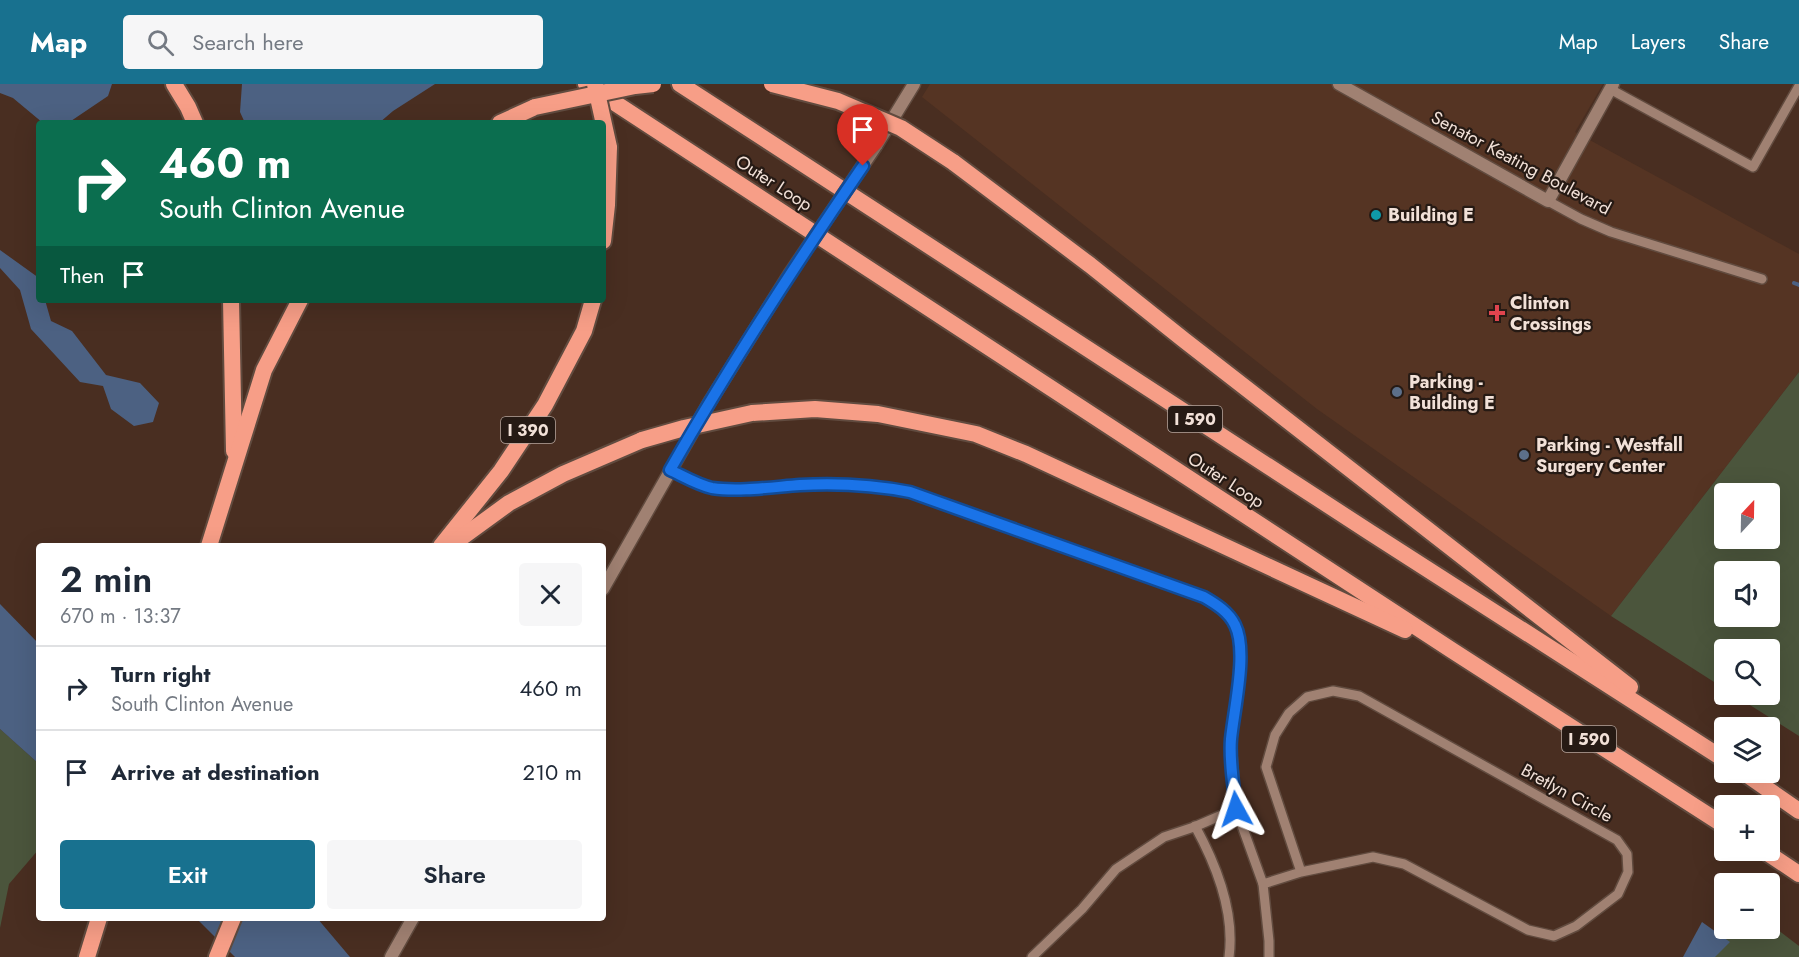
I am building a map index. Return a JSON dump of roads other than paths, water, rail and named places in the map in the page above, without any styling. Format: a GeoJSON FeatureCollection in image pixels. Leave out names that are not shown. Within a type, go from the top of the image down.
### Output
{"type":"FeatureCollection","features":[{"type":"Feature","properties":{"kind":"highway"},"geometry":{"type":"LineString","coordinates":[[174,84],[194,120]]}},
{"type":"Feature","properties":{"kind":"highway","name":"Outer Loop"},"geometry":{"type":"LineString","coordinates":[[586,84],[1714,819]]}},
{"type":"Feature","properties":{"kind":"highway"},"geometry":{"type":"LineString","coordinates":[[595,84],[603,120]]}},
{"type":"Feature","properties":{"kind":"highway"},"geometry":{"type":"LineString","coordinates":[[507,120],[535,107],[653,84]]}},
{"type":"Feature","properties":{"kind":"highway","name":"Outer Loop"},"geometry":{"type":"LineString","coordinates":[[680,84],[1714,753]]}},
{"type":"Feature","properties":{"kind":"highway"},"geometry":{"type":"LineString","coordinates":[[772,84],[838,101],[901,128],[953,162],[1090,265],[1711,751]]}},
{"type":"Feature","properties":{"kind":"highway"},"geometry":{"type":"LineString","coordinates":[[606,134],[609,147],[606,214]]}},
{"type":"Feature","properties":{"kind":"highway"},"geometry":{"type":"LineString","coordinates":[[231,303],[234,464]]}},
{"type":"Feature","properties":{"kind":"highway"},"geometry":{"type":"LineString","coordinates":[[209,543],[264,370],[298,303]]}},
{"type":"Feature","properties":{"kind":"highway","name":"I 390"},"geometry":{"type":"LineString","coordinates":[[443,543],[501,471],[545,405],[584,331],[592,303]]}},
{"type":"Feature","properties":{"kind":"highway"},"geometry":{"type":"LineString","coordinates":[[454,543],[508,502],[562,474],[642,440],[752,413],[815,409],[878,414],[976,435],[1048,464],[1453,651]]}},
{"type":"Feature","properties":{"kind":"highway"},"geometry":{"type":"LineString","coordinates":[[1759,783],[1799,811]]}},
{"type":"Feature","properties":{"kind":"highway"},"geometry":{"type":"LineString","coordinates":[[1780,861],[1799,874]]}},
{"type":"Feature","properties":{"kind":"highway"},"geometry":{"type":"LineString","coordinates":[[87,957],[98,921]]}},
{"type":"Feature","properties":{"kind":"highway"},"geometry":{"type":"LineString","coordinates":[[217,957],[232,921]]}},
{"type":"Feature","properties":{"kind":"street"},"geometry":{"type":"LineString","coordinates":[[606,584],[728,371],[915,84]]}},
{"type":"Feature","properties":{"kind":"street","name":"Senator Keating Boulevard"},"geometry":{"type":"LineString","coordinates":[[1339,84],[1581,219],[1611,232],[1762,279]]}},
{"type":"Feature","properties":{"kind":"street"},"geometry":{"type":"LineString","coordinates":[[1548,201],[1612,87],[1753,167],[1799,86]]}},
{"type":"Feature","properties":{"kind":"street"},"geometry":{"type":"LineString","coordinates":[[670,470],[711,488],[733,489],[828,483],[884,487],[910,492],[1204,597],[1223,608],[1235,625],[1240,645],[1231,742],[1236,809],[1263,884],[1269,957]]}},
{"type":"Feature","properties":{"kind":"street","name":"Bretlyn Circle"},"geometry":{"type":"LineString","coordinates":[[1263,884],[1301,872],[1373,857],[1404,864],[1528,930],[1554,936],[1576,926],[1618,894],[1628,872],[1627,854],[1617,840],[1359,696],[1333,692],[1306,697],[1289,713],[1275,735],[1266,767],[1301,872]]}},
{"type":"Feature","properties":{"kind":"street"},"geometry":{"type":"LineString","coordinates":[[1032,957],[1082,909],[1116,869],[1164,837],[1236,809]]}},
{"type":"Feature","properties":{"kind":"street"},"geometry":{"type":"LineString","coordinates":[[1196,826],[1207,848],[1228,907],[1229,957]]}},
{"type":"Feature","properties":{"kind":"street"},"geometry":{"type":"LineString","coordinates":[[393,953],[411,921]]}},
{"type":"Feature","properties":{"kind":"water"},"geometry":{"type":"Polygon","coordinates":[[[0,84],[112,84],[108,96],[72,120],[39,120],[13,98],[0,93],[0,84]]]}},
{"type":"Feature","properties":{"kind":"water"},"geometry":{"type":"Polygon","coordinates":[[[242,84],[435,84],[382,120],[244,120],[240,112],[242,84]]]}},
{"type":"Feature","properties":{"kind":"water"},"geometry":{"type":"Polygon","coordinates":[[[0,250],[36,276],[36,303],[46,303],[51,321],[72,331],[106,375],[140,383],[159,403],[153,422],[134,426],[111,409],[103,386],[80,382],[31,329],[20,290],[0,268],[0,250]]]}},
{"type":"Feature","properties":{"kind":"water"},"geometry":{"type":"Polygon","coordinates":[[[0,604],[36,641],[36,761],[0,729],[0,604]]]}},
{"type":"Feature","properties":{"kind":"water"},"geometry":{"type":"Polygon","coordinates":[[[199,921],[320,921],[350,957],[235,957],[199,921]]]}},
{"type":"Feature","properties":{"kind":"water"},"geometry":{"type":"Polygon","coordinates":[[[1702,922],[1714,931],[1714,939],[1726,939],[1730,942],[1715,957],[1683,957],[1702,922]]]}},
{"type":"Feature","properties":{"kind":"waterway"},"geometry":{"type":"LineString","coordinates":[[1794,283],[1799,285]]}},
{"type":"Feature","properties":{"kind":"place","name":"Building E"},"geometry":{"type":"Point","coordinates":[1376,215]}},
{"type":"Feature","properties":{"kind":"place","name":"Clinton Crossings"},"geometry":{"type":"Point","coordinates":[1497,313]}},
{"type":"Feature","properties":{"kind":"place","name":"Parking - Building E"},"geometry":{"type":"Point","coordinates":[1397,392]}},
{"type":"Feature","properties":{"kind":"place","name":"Parking - Westfall Surgery Center"},"geometry":{"type":"Point","coordinates":[1524,455]}}]}
